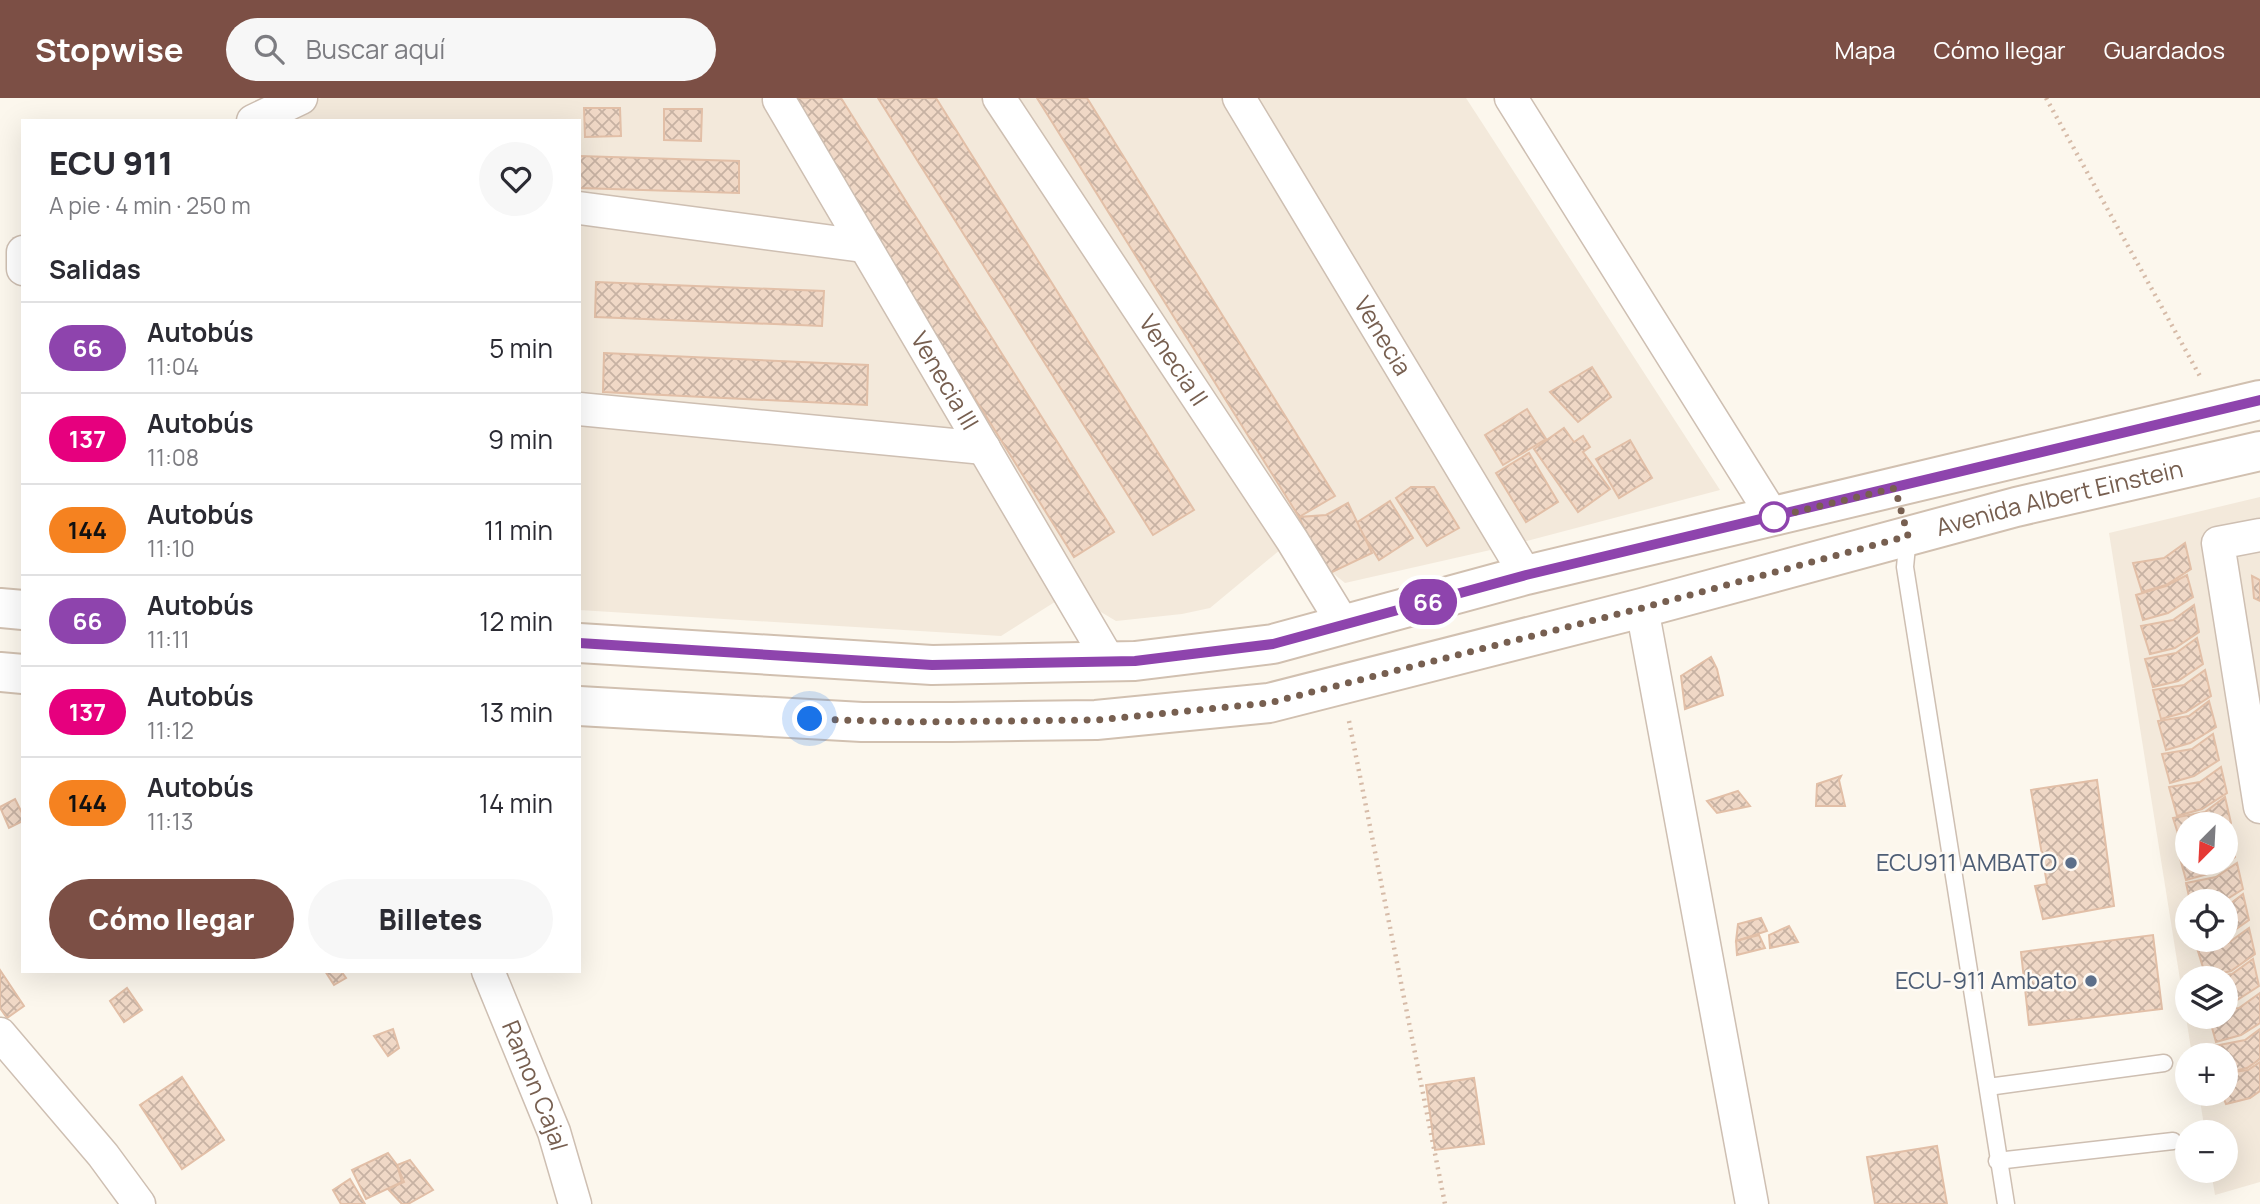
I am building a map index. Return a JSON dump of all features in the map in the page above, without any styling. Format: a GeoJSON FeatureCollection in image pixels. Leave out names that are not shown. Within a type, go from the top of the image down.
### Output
{"type":"FeatureCollection","features":[{"type":"Feature","properties":{"kind":"street"},"geometry":{"type":"LineString","coordinates":[[257,119],[301,98]]}},
{"type":"Feature","properties":{"kind":"street","name":"Venecia II"},"geometry":{"type":"LineString","coordinates":[[999,98],[1292,540],[1344,625]]}},
{"type":"Feature","properties":{"kind":"street","name":"Venecia"},"geometry":{"type":"LineString","coordinates":[[1239,98],[1526,575]]}},
{"type":"Feature","properties":{"kind":"street"},"geometry":{"type":"LineString","coordinates":[[1511,98],[1774,517]]}},
{"type":"Feature","properties":{"kind":"street","name":"Venecia III"},"geometry":{"type":"LineString","coordinates":[[779,100],[1109,661]]}},
{"type":"Feature","properties":{"kind":"street"},"geometry":{"type":"LineString","coordinates":[[581,208],[863,246]]}},
{"type":"Feature","properties":{"kind":"street","name":"Avenida Albert Einstein"},"geometry":{"type":"LineString","coordinates":[[581,643],[932,665],[1135,661],[1273,644],[1526,575],[2260,400]]}},
{"type":"Feature","properties":{"kind":"street"},"geometry":{"type":"LineString","coordinates":[[581,409],[984,448]]}},
{"type":"Feature","properties":{"kind":"street","name":"Avenida Albert Einstein"},"geometry":{"type":"LineString","coordinates":[[581,706],[862,722],[1096,720],[1269,703],[1642,608],[2016,507],[2260,451]]}},
{"type":"Feature","properties":{"kind":"street"},"geometry":{"type":"LineString","coordinates":[[1895,488],[1908,536]]}},
{"type":"Feature","properties":{"kind":"street"},"geometry":{"type":"LineString","coordinates":[[2260,535],[2218,542],[2260,807]]}},
{"type":"Feature","properties":{"kind":"street"},"geometry":{"type":"LineString","coordinates":[[0,608],[21,610]]}},
{"type":"Feature","properties":{"kind":"street"},"geometry":{"type":"LineString","coordinates":[[1642,608],[1752,1204]]}},
{"type":"Feature","properties":{"kind":"street"},"geometry":{"type":"LineString","coordinates":[[0,672],[21,674]]}},
{"type":"Feature","properties":{"kind":"street","name":"Ramon Cajal"},"geometry":{"type":"LineString","coordinates":[[489,973],[554,1132],[575,1204]]}},
{"type":"Feature","properties":{"kind":"street"},"geometry":{"type":"LineString","coordinates":[[0,1034],[103,1154],[139,1204]]}},
{"type":"Feature","properties":{"kind":"lane"},"geometry":{"type":"LineString","coordinates":[[1908,536],[1905,567],[1988,1087],[1997,1161],[2006,1204]]}},
{"type":"Feature","properties":{"kind":"lane"},"geometry":{"type":"LineString","coordinates":[[1988,1087],[2164,1063]]}},
{"type":"Feature","properties":{"kind":"lane"},"geometry":{"type":"LineString","coordinates":[[1997,1161],[2173,1142]]}},
{"type":"Feature","properties":{"kind":"path"},"geometry":{"type":"LineString","coordinates":[[2046,98],[2219,410]]}},
{"type":"Feature","properties":{"kind":"path"},"geometry":{"type":"LineString","coordinates":[[1342,684],[1445,1204]]}},
{"type":"Feature","properties":{"kind":"shaded area"},"geometry":{"type":"Polygon","coordinates":[[[321,98],[1466,98],[1720,490],[1508,546],[1345,583],[1292,540],[1210,608],[1182,614],[1116,621],[1069,593],[1001,636],[581,610],[581,119],[276,119],[321,98]]]}},
{"type":"Feature","properties":{"kind":"shaded area"},"geometry":{"type":"Polygon","coordinates":[[[2260,497],[2260,1182],[2215,1195],[2213,1183],[2238,1183],[2238,1120],[2203,1120],[2201,1106],[2238,1106],[2238,1043],[2190,1043],[2188,1029],[2238,1029],[2238,966],[2178,966],[2176,952],[2238,952],[2238,889],[2175,889],[2175,948],[2109,533],[2260,497]]]}},
{"type":"Feature","properties":{"kind":"building"},"geometry":{"type":"Polygon","coordinates":[[[787,98],[841,98],[1114,532],[1074,557],[787,98]]]}},
{"type":"Feature","properties":{"kind":"building"},"geometry":{"type":"Polygon","coordinates":[[[878,98],[936,98],[1194,510],[1153,535],[878,98]]]}},
{"type":"Feature","properties":{"kind":"building"},"geometry":{"type":"Polygon","coordinates":[[[1037,98],[1087,98],[1335,496],[1299,517],[1037,98]]]}},
{"type":"Feature","properties":{"kind":"building"},"geometry":{"type":"Polygon","coordinates":[[[584,108],[620,108],[621,136],[585,137],[584,108]]]}},
{"type":"Feature","properties":{"kind":"building"},"geometry":{"type":"Polygon","coordinates":[[[664,109],[702,109],[701,141],[664,140],[664,109]]]}},
{"type":"Feature","properties":{"kind":"building"},"geometry":{"type":"Polygon","coordinates":[[[581,156],[739,161],[739,193],[581,188],[581,156]]]}},
{"type":"Feature","properties":{"kind":"building"},"geometry":{"type":"Polygon","coordinates":[[[596,282],[824,291],[822,326],[595,317],[596,282]]]}},
{"type":"Feature","properties":{"kind":"building"},"geometry":{"type":"Polygon","coordinates":[[[604,353],[868,365],[867,405],[603,392],[604,353]]]}},
{"type":"Feature","properties":{"kind":"building"},"geometry":{"type":"Polygon","coordinates":[[[1592,367],[1611,397],[1578,422],[1550,392],[1592,367]]]}},
{"type":"Feature","properties":{"kind":"building"},"geometry":{"type":"Polygon","coordinates":[[[1527,409],[1546,439],[1503,465],[1485,435],[1527,409]]]}},
{"type":"Feature","properties":{"kind":"building"},"geometry":{"type":"Polygon","coordinates":[[[1564,428],[1574,442],[1583,436],[1590,447],[1583,452],[1610,489],[1578,512],[1534,449],[1564,428]]]}},
{"type":"Feature","properties":{"kind":"building"},"geometry":{"type":"Polygon","coordinates":[[[1630,440],[1652,478],[1619,498],[1596,459],[1630,440]]]}},
{"type":"Feature","properties":{"kind":"building"},"geometry":{"type":"Polygon","coordinates":[[[1529,453],[1558,502],[1526,522],[1496,473],[1529,453]]]}},
{"type":"Feature","properties":{"kind":"building"},"geometry":{"type":"Polygon","coordinates":[[[1411,487],[1434,487],[1459,528],[1427,546],[1396,498],[1411,487]]]}},
{"type":"Feature","properties":{"kind":"building"},"geometry":{"type":"Polygon","coordinates":[[[1390,501],[1413,538],[1379,560],[1356,523],[1390,501]]]}},
{"type":"Feature","properties":{"kind":"building"},"geometry":{"type":"Polygon","coordinates":[[[1348,503],[1372,553],[1326,575],[1299,517],[1326,515],[1348,503]]]}},
{"type":"Feature","properties":{"kind":"building"},"geometry":{"type":"Polygon","coordinates":[[[2185,543],[2191,569],[2166,585],[2142,592],[2133,563],[2164,558],[2185,543]]]}},
{"type":"Feature","properties":{"kind":"building"},"geometry":{"type":"Polygon","coordinates":[[[2187,575],[2193,597],[2168,613],[2143,620],[2136,595],[2166,586],[2187,575]]]}},
{"type":"Feature","properties":{"kind":"building"},"geometry":{"type":"Polygon","coordinates":[[[2252,576],[2260,580],[2260,601],[2254,598],[2252,576]]]}},
{"type":"Feature","properties":{"kind":"building"},"geometry":{"type":"Polygon","coordinates":[[[2194,605],[2199,632],[2175,648],[2150,654],[2141,626],[2173,620],[2194,605]]]}},
{"type":"Feature","properties":{"kind":"building"},"geometry":{"type":"Polygon","coordinates":[[[2197,638],[2203,664],[2178,681],[2153,687],[2145,659],[2176,653],[2197,638]]]}},
{"type":"Feature","properties":{"kind":"building"},"geometry":{"type":"Polygon","coordinates":[[[1711,657],[1717,669],[1723,695],[1685,709],[1681,676],[1711,657]]]}},
{"type":"Feature","properties":{"kind":"building"},"geometry":{"type":"Polygon","coordinates":[[[2205,670],[2211,696],[2186,712],[2161,719],[2153,690],[2184,685],[2205,670]]]}},
{"type":"Feature","properties":{"kind":"building"},"geometry":{"type":"Polygon","coordinates":[[[2209,701],[2216,727],[2190,743],[2166,750],[2158,721],[2189,716],[2209,701]]]}},
{"type":"Feature","properties":{"kind":"building"},"geometry":{"type":"Polygon","coordinates":[[[2213,734],[2219,760],[2194,776],[2170,783],[2162,754],[2192,749],[2213,734]]]}},
{"type":"Feature","properties":{"kind":"building"},"geometry":{"type":"Polygon","coordinates":[[[2221,767],[2227,793],[2202,809],[2176,812],[2169,787],[2200,782],[2221,767]]]}},
{"type":"Feature","properties":{"kind":"building"},"geometry":{"type":"Polygon","coordinates":[[[1841,776],[1839,780],[1845,806],[1816,806],[1817,784],[1841,776]]]}},
{"type":"Feature","properties":{"kind":"building"},"geometry":{"type":"Polygon","coordinates":[[[2097,780],[2114,906],[2043,919],[2035,886],[2047,884],[2031,790],[2097,780]]]}},
{"type":"Feature","properties":{"kind":"building"},"geometry":{"type":"Polygon","coordinates":[[[1738,791],[1750,806],[1717,813],[1707,801],[1738,791]]]}},
{"type":"Feature","properties":{"kind":"building"},"geometry":{"type":"Polygon","coordinates":[[[2225,797],[2228,812],[2205,812],[2225,797]]]}},
{"type":"Feature","properties":{"kind":"building"},"geometry":{"type":"Polygon","coordinates":[[[15,799],[21,811],[21,822],[9,828],[0,807],[15,799]]]}},
{"type":"Feature","properties":{"kind":"building"},"geometry":{"type":"Polygon","coordinates":[[[2238,867],[2243,889],[2238,892],[2238,889],[2187,889],[2186,883],[2238,875],[2238,867]]]}},
{"type":"Feature","properties":{"kind":"building"},"geometry":{"type":"Polygon","coordinates":[[[2185,875],[2204,875],[2186,880],[2185,875]]]}},
{"type":"Feature","properties":{"kind":"building"},"geometry":{"type":"Polygon","coordinates":[[[2243,894],[2249,920],[2238,928],[2238,898],[2243,894]]]}},
{"type":"Feature","properties":{"kind":"building"},"geometry":{"type":"Polygon","coordinates":[[[1761,918],[1767,931],[1736,941],[1738,924],[1761,918]]]}},
{"type":"Feature","properties":{"kind":"building"},"geometry":{"type":"Polygon","coordinates":[[[1789,926],[1798,942],[1770,948],[1769,935],[1789,926]]]}},
{"type":"Feature","properties":{"kind":"building"},"geometry":{"type":"Polygon","coordinates":[[[2249,928],[2255,954],[2238,966],[2203,966],[2198,952],[2238,952],[2238,936],[2249,928]]]}},
{"type":"Feature","properties":{"kind":"building"},"geometry":{"type":"Polygon","coordinates":[[[1759,935],[1765,948],[1737,955],[1736,941],[1759,935]]]}},
{"type":"Feature","properties":{"kind":"building","name":"ECU-911 Ambato"},"geometry":{"type":"Polygon","coordinates":[[[2153,935],[2162,1009],[2029,1025],[2021,952],[2153,935]]]}},
{"type":"Feature","properties":{"kind":"building"},"geometry":{"type":"Polygon","coordinates":[[[2253,959],[2259,986],[2238,999],[2238,970],[2253,959]]]}},
{"type":"Feature","properties":{"kind":"building"},"geometry":{"type":"Polygon","coordinates":[[[0,970],[24,1006],[7,1018],[0,1008],[0,970]]]}},
{"type":"Feature","properties":{"kind":"building"},"geometry":{"type":"Polygon","coordinates":[[[326,973],[342,973],[346,978],[334,985],[326,973]]]}},
{"type":"Feature","properties":{"kind":"building"},"geometry":{"type":"Polygon","coordinates":[[[127,988],[142,1010],[124,1022],[110,1001],[127,988]]]}},
{"type":"Feature","properties":{"kind":"building"},"geometry":{"type":"Polygon","coordinates":[[[2260,993],[2260,1023],[2241,1035],[2216,1042],[2212,1029],[2238,1029],[2239,1008],[2260,993]]]}},
{"type":"Feature","properties":{"kind":"building"},"geometry":{"type":"Polygon","coordinates":[[[393,1029],[399,1048],[388,1056],[374,1036],[393,1029]]]}},
{"type":"Feature","properties":{"kind":"building"},"geometry":{"type":"Polygon","coordinates":[[[2260,1029],[2260,1059],[2247,1068],[2238,1070],[2238,1043],[2230,1043],[2245,1040],[2260,1029]]]}},
{"type":"Feature","properties":{"kind":"building"},"geometry":{"type":"Polygon","coordinates":[[[2260,1062],[2260,1091],[2250,1098],[2238,1101],[2238,1071],[2248,1070],[2260,1062]]]}},
{"type":"Feature","properties":{"kind":"building"},"geometry":{"type":"Polygon","coordinates":[[[182,1077],[224,1140],[182,1169],[140,1105],[182,1077]]]}},
{"type":"Feature","properties":{"kind":"building"},"geometry":{"type":"Polygon","coordinates":[[[1474,1078],[1484,1144],[1435,1150],[1426,1085],[1474,1078]]]}},
{"type":"Feature","properties":{"kind":"building"},"geometry":{"type":"Polygon","coordinates":[[[1937,1146],[1947,1204],[1875,1204],[1867,1157],[1937,1146]]]}},
{"type":"Feature","properties":{"kind":"building"},"geometry":{"type":"Polygon","coordinates":[[[388,1153],[397,1165],[402,1182],[366,1199],[352,1170],[388,1153]]]}},
{"type":"Feature","properties":{"kind":"building"},"geometry":{"type":"Polygon","coordinates":[[[410,1160],[433,1190],[408,1204],[402,1204],[388,1189],[404,1182],[397,1165],[410,1160]]]}},
{"type":"Feature","properties":{"kind":"building"},"geometry":{"type":"Polygon","coordinates":[[[350,1179],[365,1204],[341,1204],[333,1190],[350,1179]]]}},
{"type":"Feature","properties":{"kind":"bus line","name":"66"},"geometry":{"type":"LineString","coordinates":[[581,643],[932,665],[1135,661],[1273,644],[1526,575],[2260,400]]}},
{"type":"Feature","properties":{"kind":"place","name":"ECU911 AMBATO"},"geometry":{"type":"Point","coordinates":[2071,863]}},
{"type":"Feature","properties":{"kind":"place","name":"ECU-911 Ambato"},"geometry":{"type":"Point","coordinates":[2091,981]}},
{"type":"Feature","properties":{"kind":"route"},"geometry":{"type":"LineString","coordinates":[[810,719],[862,722],[1096,720],[1269,703],[1642,608],[1908,536],[1895,488],[1774,517]]}}]}
